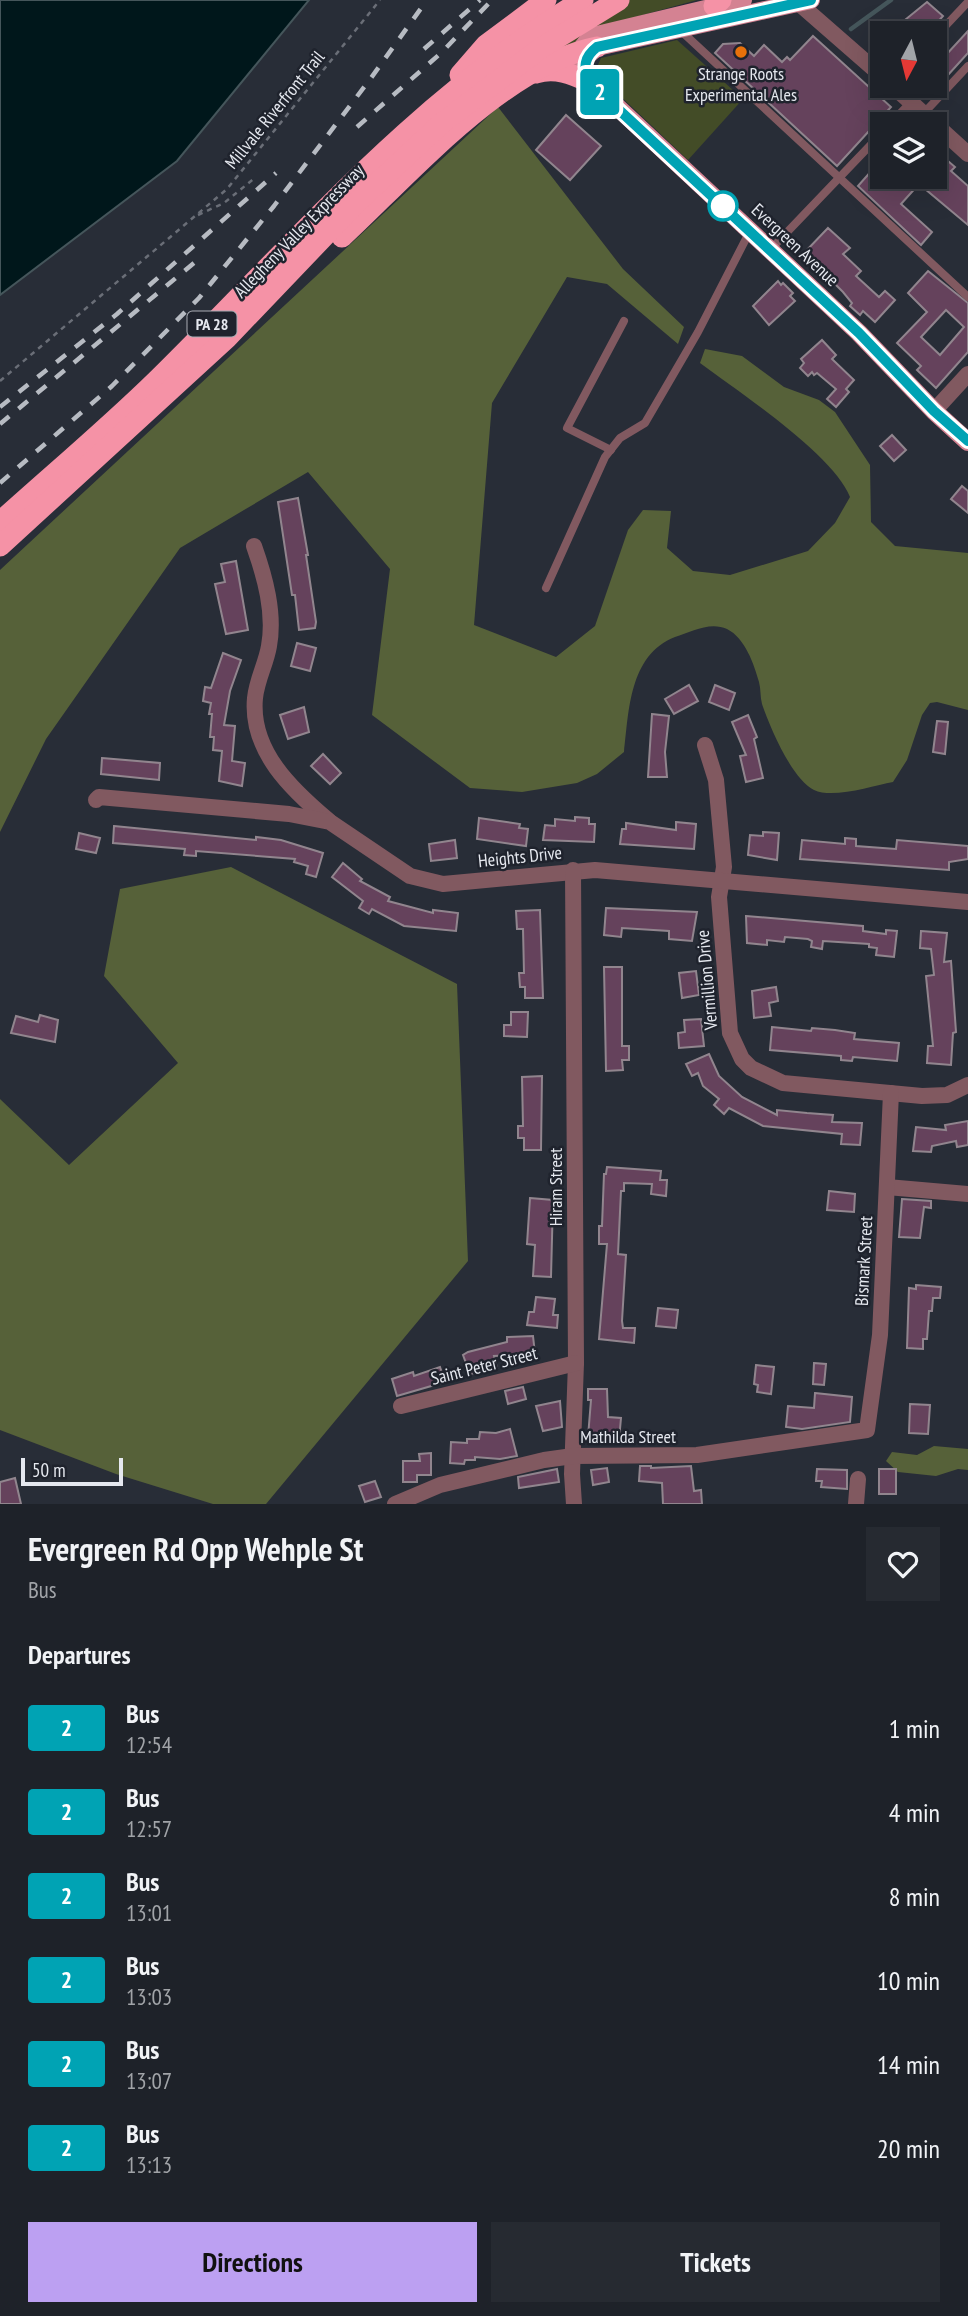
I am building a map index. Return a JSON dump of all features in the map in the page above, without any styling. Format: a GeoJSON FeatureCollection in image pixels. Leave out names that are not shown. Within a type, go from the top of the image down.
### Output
{"type":"FeatureCollection","features":[{"type":"Feature","properties":{"kind":"highway"},"geometry":{"type":"LineString","coordinates":[[419,121],[486,45],[546,0]]}},
{"type":"Feature","properties":{"kind":"highway","name":"Allegheny Valley Expressway"},"geometry":{"type":"LineString","coordinates":[[0,522],[156,381],[296,236],[419,121],[530,32],[583,0]]}},
{"type":"Feature","properties":{"kind":"highway","name":"Allegheny Valley Expressway"},"geometry":{"type":"LineString","coordinates":[[0,545],[227,338],[357,202],[442,123],[541,47],[618,0]]}},
{"type":"Feature","properties":{"kind":"highway"},"geometry":{"type":"LineString","coordinates":[[227,338],[288,289],[435,149],[527,76],[564,55],[589,49]]}},
{"type":"Feature","properties":{"kind":"highway"},"geometry":{"type":"LineString","coordinates":[[527,76],[545,70],[565,72],[589,82]]}},
{"type":"Feature","properties":{"kind":"main road"},"geometry":{"type":"LineString","coordinates":[[674,23],[718,3],[743,0]]}},
{"type":"Feature","properties":{"kind":"main road"},"geometry":{"type":"LineString","coordinates":[[589,82],[580,72],[578,62],[589,49],[587,40],[597,35],[802,1]]}},
{"type":"Feature","properties":{"kind":"main road","name":"Evergreen Avenue"},"geometry":{"type":"LineString","coordinates":[[589,82],[859,333],[934,411],[968,442]]}},
{"type":"Feature","properties":{"kind":"street"},"geometry":{"type":"LineString","coordinates":[[802,1],[870,65]]}},
{"type":"Feature","properties":{"kind":"street"},"geometry":{"type":"LineString","coordinates":[[907,98],[968,154]]}},
{"type":"Feature","properties":{"kind":"street"},"geometry":{"type":"LineString","coordinates":[[934,411],[968,374]]}},
{"type":"Feature","properties":{"kind":"street"},"geometry":{"type":"LineString","coordinates":[[254,546],[268,596],[270,628],[269,646],[258,680],[255,701],[257,727],[273,765],[305,801],[330,822]]}},
{"type":"Feature","properties":{"kind":"street","name":"Vermillion Drive"},"geometry":{"type":"LineString","coordinates":[[705,745],[716,780],[724,867],[719,897],[730,1033],[741,1059],[751,1068],[783,1083],[947,1095],[968,1085]]}},
{"type":"Feature","properties":{"kind":"street","name":"Heights Drive"},"geometry":{"type":"LineString","coordinates":[[96,800],[99,797],[289,814],[330,822],[403,872],[425,881],[443,884],[596,870],[721,883],[968,902]]}},
{"type":"Feature","properties":{"kind":"street","name":"Hiram Street"},"geometry":{"type":"LineString","coordinates":[[573,870],[576,1363],[574,1504]]}},
{"type":"Feature","properties":{"kind":"street","name":"Bismark Street"},"geometry":{"type":"LineString","coordinates":[[867,1430],[880,1335],[891,1093]]}},
{"type":"Feature","properties":{"kind":"street"},"geometry":{"type":"LineString","coordinates":[[887,1187],[968,1194]]}},
{"type":"Feature","properties":{"kind":"street","name":"Saint Peter Street"},"geometry":{"type":"LineString","coordinates":[[401,1406],[576,1363]]}},
{"type":"Feature","properties":{"kind":"street","name":"Mathilda Street"},"geometry":{"type":"LineString","coordinates":[[394,1504],[440,1485],[573,1456],[697,1455],[867,1430]]}},
{"type":"Feature","properties":{"kind":"street"},"geometry":{"type":"LineString","coordinates":[[856,1504],[858,1479]]}},
{"type":"Feature","properties":{"kind":"lane"},"geometry":{"type":"LineString","coordinates":[[947,24],[968,2]]}},
{"type":"Feature","properties":{"kind":"lane"},"geometry":{"type":"LineString","coordinates":[[960,11],[968,18]]}},
{"type":"Feature","properties":{"kind":"lane"},"geometry":{"type":"LineString","coordinates":[[674,23],[968,297]]}},
{"type":"Feature","properties":{"kind":"lane"},"geometry":{"type":"LineString","coordinates":[[911,112],[968,66]]}},
{"type":"Feature","properties":{"kind":"lane"},"geometry":{"type":"LineString","coordinates":[[770,250],[870,145]]}},
{"type":"Feature","properties":{"kind":"lane"},"geometry":{"type":"LineString","coordinates":[[547,589],[605,457],[620,438],[645,423],[698,332],[750,231]]}},
{"type":"Feature","properties":{"kind":"lane"},"geometry":{"type":"LineString","coordinates":[[611,450],[567,428],[624,321]]}},
{"type":"Feature","properties":{"kind":"path","name":"Millvale Riverfront Trail"},"geometry":{"type":"LineString","coordinates":[[181,227],[227,190],[380,0]]}},
{"type":"Feature","properties":{"kind":"path"},"geometry":{"type":"LineString","coordinates":[[0,381],[181,227],[196,216],[224,203],[256,177]]}},
{"type":"Feature","properties":{"kind":"green space"},"geometry":{"type":"Polygon","coordinates":[[[630,0],[697,0],[599,27],[577,40],[573,46],[546,55],[630,0]]]}},
{"type":"Feature","properties":{"kind":"green space"},"geometry":{"type":"Polygon","coordinates":[[[677,40],[743,99],[688,160],[598,75],[597,67],[601,58],[677,40]]]}},
{"type":"Feature","properties":{"kind":"green space"},"geometry":{"type":"Polygon","coordinates":[[[498,107],[623,269],[684,327],[678,344],[607,284],[567,277],[492,403],[474,625],[556,657],[595,626],[628,530],[643,510],[671,511],[667,548],[693,571],[730,575],[808,551],[835,523],[850,497],[841,480],[784,425],[700,363],[705,349],[742,356],[784,387],[819,400],[835,412],[870,465],[871,522],[895,546],[968,553],[968,710],[937,702],[930,703],[922,715],[907,760],[893,782],[842,792],[814,790],[797,775],[776,738],[762,704],[754,667],[744,645],[727,629],[707,627],[675,637],[660,645],[648,657],[634,686],[624,752],[597,774],[577,783],[522,792],[470,788],[372,715],[390,569],[308,472],[180,548],[46,739],[0,832],[0,570],[498,107]]]}},
{"type":"Feature","properties":{"kind":"green space"},"geometry":{"type":"Polygon","coordinates":[[[231,867],[457,984],[468,1261],[266,1504],[213,1504],[116,1474],[0,1430],[0,1099],[69,1165],[178,1063],[104,976],[120,889],[231,867]]]}},
{"type":"Feature","properties":{"kind":"green space"},"geometry":{"type":"Polygon","coordinates":[[[934,1446],[968,1449],[968,1470],[958,1469],[936,1476],[898,1472],[886,1461],[892,1452],[917,1455],[934,1446]]]}},
{"type":"Feature","properties":{"kind":"shaded area"},"geometry":{"type":"Polygon","coordinates":[[[0,0],[309,0],[177,161],[0,295],[0,0]]]}},
{"type":"Feature","properties":{"kind":"building"},"geometry":{"type":"Polygon","coordinates":[[[927,2],[943,16],[939,21],[904,21],[927,2]]]}},
{"type":"Feature","properties":{"kind":"building"},"geometry":{"type":"Polygon","coordinates":[[[968,31],[968,53],[947,76],[947,54],[968,31]]]}},
{"type":"Feature","properties":{"kind":"building"},"geometry":{"type":"Polygon","coordinates":[[[813,36],[870,88],[870,98],[881,98],[891,107],[886,112],[870,112],[870,130],[837,166],[715,53],[723,44],[740,43],[754,56],[764,45],[782,62],[787,57],[790,60],[813,36]]]}},
{"type":"Feature","properties":{"kind":"building"},"geometry":{"type":"Polygon","coordinates":[[[566,115],[601,146],[570,180],[536,150],[566,115]]]}},
{"type":"Feature","properties":{"kind":"building"},"geometry":{"type":"Polygon","coordinates":[[[947,160],[955,167],[951,171],[968,186],[968,225],[925,189],[947,189],[947,160]]]}},
{"type":"Feature","properties":{"kind":"building"},"geometry":{"type":"Polygon","coordinates":[[[870,172],[870,189],[914,189],[901,204],[932,232],[921,245],[858,186],[870,172]]]}},
{"type":"Feature","properties":{"kind":"building"},"geometry":{"type":"Polygon","coordinates":[[[828,228],[850,248],[843,254],[861,271],[856,276],[879,297],[885,291],[895,300],[875,322],[863,311],[860,315],[850,306],[852,303],[843,292],[804,253],[828,228]]]}},
{"type":"Feature","properties":{"kind":"building"},"geometry":{"type":"Polygon","coordinates":[[[928,271],[968,303],[968,352],[936,388],[917,370],[921,366],[897,343],[927,312],[908,293],[928,271]],[[946,310],[921,337],[940,355],[964,327],[946,310]]]}},
{"type":"Feature","properties":{"kind":"building"},"geometry":{"type":"Polygon","coordinates":[[[778,281],[793,293],[790,296],[795,301],[769,325],[753,306],[778,281]]]}},
{"type":"Feature","properties":{"kind":"building"},"geometry":{"type":"Polygon","coordinates":[[[822,340],[836,355],[832,359],[854,380],[846,389],[849,392],[836,407],[827,399],[836,389],[817,373],[814,375],[812,372],[808,376],[800,368],[804,363],[801,359],[822,340]]]}},
{"type":"Feature","properties":{"kind":"building"},"geometry":{"type":"Polygon","coordinates":[[[892,435],[906,450],[894,461],[880,446],[892,435]]]}},
{"type":"Feature","properties":{"kind":"building"},"geometry":{"type":"Polygon","coordinates":[[[962,486],[968,491],[968,513],[951,499],[962,486]]]}},
{"type":"Feature","properties":{"kind":"building"},"geometry":{"type":"Polygon","coordinates":[[[298,498],[316,622],[315,628],[299,630],[278,502],[298,498]]]}},
{"type":"Feature","properties":{"kind":"building"},"geometry":{"type":"Polygon","coordinates":[[[236,561],[248,630],[226,634],[215,584],[225,582],[221,564],[236,561]]]}},
{"type":"Feature","properties":{"kind":"building"},"geometry":{"type":"Polygon","coordinates":[[[297,643],[316,648],[310,671],[291,666],[297,643]]]}},
{"type":"Feature","properties":{"kind":"building"},"geometry":{"type":"Polygon","coordinates":[[[223,653],[241,660],[230,691],[224,725],[235,726],[232,761],[245,763],[242,786],[219,781],[222,751],[213,750],[214,737],[210,737],[212,714],[209,714],[211,703],[203,701],[205,687],[211,688],[223,653]]]}},
{"type":"Feature","properties":{"kind":"building"},"geometry":{"type":"Polygon","coordinates":[[[689,685],[698,701],[674,714],[665,699],[689,685]]]}},
{"type":"Feature","properties":{"kind":"building"},"geometry":{"type":"Polygon","coordinates":[[[715,685],[735,693],[729,710],[709,702],[715,685]]]}},
{"type":"Feature","properties":{"kind":"building"},"geometry":{"type":"Polygon","coordinates":[[[304,707],[309,732],[288,739],[280,715],[304,707]]]}},
{"type":"Feature","properties":{"kind":"building"},"geometry":{"type":"Polygon","coordinates":[[[652,714],[669,716],[665,752],[667,777],[648,777],[652,714]]]}},
{"type":"Feature","properties":{"kind":"building"},"geometry":{"type":"Polygon","coordinates":[[[748,715],[757,737],[754,739],[763,778],[746,782],[740,756],[746,755],[732,722],[748,715]]]}},
{"type":"Feature","properties":{"kind":"building"},"geometry":{"type":"Polygon","coordinates":[[[937,721],[948,722],[945,754],[933,752],[937,721]]]}},
{"type":"Feature","properties":{"kind":"building"},"geometry":{"type":"Polygon","coordinates":[[[323,754],[341,773],[330,784],[311,766],[323,754]]]}},
{"type":"Feature","properties":{"kind":"building"},"geometry":{"type":"Polygon","coordinates":[[[102,758],[160,763],[159,780],[101,774],[102,758]]]}},
{"type":"Feature","properties":{"kind":"building"},"geometry":{"type":"Polygon","coordinates":[[[575,817],[589,818],[589,824],[595,824],[594,842],[543,840],[545,825],[555,826],[555,819],[575,821],[575,817]]]}},
{"type":"Feature","properties":{"kind":"building"},"geometry":{"type":"Polygon","coordinates":[[[479,818],[520,824],[519,828],[528,829],[526,846],[477,839],[479,818]]]}},
{"type":"Feature","properties":{"kind":"building"},"geometry":{"type":"Polygon","coordinates":[[[676,822],[696,824],[694,849],[620,844],[622,829],[626,829],[626,823],[676,830],[676,822]]]}},
{"type":"Feature","properties":{"kind":"building"},"geometry":{"type":"Polygon","coordinates":[[[114,826],[281,840],[323,853],[316,877],[306,874],[308,866],[294,862],[295,859],[196,851],[196,856],[184,855],[185,849],[113,843],[114,826]]]}},
{"type":"Feature","properties":{"kind":"building"},"geometry":{"type":"Polygon","coordinates":[[[763,832],[779,833],[777,860],[748,855],[750,835],[763,836],[763,832]]]}},
{"type":"Feature","properties":{"kind":"building"},"geometry":{"type":"Polygon","coordinates":[[[79,833],[100,838],[96,853],[76,849],[79,833]]]}},
{"type":"Feature","properties":{"kind":"building"},"geometry":{"type":"Polygon","coordinates":[[[845,838],[856,839],[856,846],[896,849],[897,840],[968,846],[968,859],[949,862],[949,870],[800,859],[802,840],[845,844],[845,838]]]}},
{"type":"Feature","properties":{"kind":"building"},"geometry":{"type":"Polygon","coordinates":[[[455,840],[457,858],[431,861],[429,844],[455,840]]]}},
{"type":"Feature","properties":{"kind":"building"},"geometry":{"type":"Polygon","coordinates":[[[343,863],[362,879],[360,881],[390,897],[388,901],[433,913],[433,910],[458,913],[456,931],[404,926],[372,909],[369,914],[359,908],[363,901],[332,877],[343,863]]]}},
{"type":"Feature","properties":{"kind":"building"},"geometry":{"type":"Polygon","coordinates":[[[606,908],[697,912],[692,941],[669,939],[669,931],[622,928],[621,937],[604,935],[606,908]]]}},
{"type":"Feature","properties":{"kind":"building"},"geometry":{"type":"Polygon","coordinates":[[[540,910],[543,998],[525,998],[525,987],[520,987],[519,973],[524,973],[523,929],[517,929],[516,911],[540,910]]]}},
{"type":"Feature","properties":{"kind":"building"},"geometry":{"type":"Polygon","coordinates":[[[746,916],[863,926],[863,931],[886,934],[886,930],[897,931],[894,957],[876,955],[877,948],[869,947],[869,944],[823,941],[822,949],[811,947],[812,941],[808,939],[785,937],[784,942],[767,940],[767,945],[747,943],[746,916]]]}},
{"type":"Feature","properties":{"kind":"building"},"geometry":{"type":"Polygon","coordinates":[[[921,931],[947,933],[944,962],[951,961],[956,1032],[953,1033],[951,1065],[927,1063],[928,1046],[933,1046],[926,976],[934,975],[931,949],[920,948],[921,931]]]}},
{"type":"Feature","properties":{"kind":"building"},"geometry":{"type":"Polygon","coordinates":[[[604,967],[622,967],[622,1046],[629,1046],[629,1060],[622,1060],[623,1070],[606,1071],[604,967]]]}},
{"type":"Feature","properties":{"kind":"building"},"geometry":{"type":"Polygon","coordinates":[[[696,971],[699,995],[682,998],[679,973],[696,971]]]}},
{"type":"Feature","properties":{"kind":"building"},"geometry":{"type":"Polygon","coordinates":[[[776,987],[778,1001],[769,1003],[771,1016],[754,1018],[752,991],[776,987]]]}},
{"type":"Feature","properties":{"kind":"building"},"geometry":{"type":"Polygon","coordinates":[[[511,1012],[528,1012],[527,1037],[504,1036],[504,1025],[511,1025],[511,1012]]]}},
{"type":"Feature","properties":{"kind":"building"},"geometry":{"type":"Polygon","coordinates":[[[40,1015],[58,1020],[55,1042],[11,1033],[16,1016],[38,1022],[40,1015]]]}},
{"type":"Feature","properties":{"kind":"building"},"geometry":{"type":"Polygon","coordinates":[[[701,1019],[704,1046],[679,1048],[678,1033],[685,1032],[684,1020],[701,1019]]]}},
{"type":"Feature","properties":{"kind":"building"},"geometry":{"type":"Polygon","coordinates":[[[772,1027],[811,1031],[812,1028],[835,1030],[855,1033],[854,1039],[899,1043],[897,1061],[853,1057],[852,1061],[841,1060],[841,1056],[770,1050],[772,1027]]]}},
{"type":"Feature","properties":{"kind":"building"},"geometry":{"type":"Polygon","coordinates":[[[709,1054],[719,1076],[742,1097],[777,1115],[777,1110],[833,1115],[832,1122],[862,1123],[860,1145],[841,1144],[842,1134],[763,1126],[729,1108],[724,1114],[714,1105],[719,1099],[703,1086],[698,1073],[692,1076],[686,1064],[709,1054]]]}},
{"type":"Feature","properties":{"kind":"building"},"geometry":{"type":"Polygon","coordinates":[[[542,1076],[541,1150],[524,1150],[524,1138],[518,1138],[518,1126],[523,1126],[522,1077],[542,1076]]]}},
{"type":"Feature","properties":{"kind":"building"},"geometry":{"type":"Polygon","coordinates":[[[968,1121],[968,1145],[957,1147],[956,1141],[932,1146],[931,1152],[913,1151],[916,1127],[946,1130],[945,1125],[968,1121]]]}},
{"type":"Feature","properties":{"kind":"building"},"geometry":{"type":"Polygon","coordinates":[[[607,1167],[661,1171],[660,1180],[667,1180],[666,1196],[651,1194],[652,1184],[624,1183],[624,1191],[621,1191],[618,1254],[626,1255],[622,1321],[623,1328],[635,1328],[634,1343],[599,1339],[607,1244],[599,1244],[599,1226],[602,1226],[604,1174],[607,1167]]]}},
{"type":"Feature","properties":{"kind":"building"},"geometry":{"type":"Polygon","coordinates":[[[829,1191],[855,1194],[854,1212],[827,1210],[829,1191]]]}},
{"type":"Feature","properties":{"kind":"building"},"geometry":{"type":"Polygon","coordinates":[[[530,1198],[553,1200],[551,1277],[533,1276],[535,1245],[527,1244],[530,1198]]]}},
{"type":"Feature","properties":{"kind":"building"},"geometry":{"type":"Polygon","coordinates":[[[902,1199],[931,1201],[931,1208],[924,1207],[920,1238],[899,1237],[902,1199]]]}},
{"type":"Feature","properties":{"kind":"building"},"geometry":{"type":"Polygon","coordinates":[[[916,1285],[941,1287],[940,1298],[933,1298],[932,1311],[929,1311],[927,1339],[923,1339],[923,1349],[907,1348],[909,1288],[916,1289],[916,1285]]]}},
{"type":"Feature","properties":{"kind":"building"},"geometry":{"type":"Polygon","coordinates":[[[536,1297],[555,1299],[553,1315],[558,1315],[557,1328],[527,1325],[529,1312],[534,1312],[536,1297]]]}},
{"type":"Feature","properties":{"kind":"building"},"geometry":{"type":"Polygon","coordinates":[[[658,1308],[678,1310],[676,1328],[656,1326],[658,1308]]]}},
{"type":"Feature","properties":{"kind":"building"},"geometry":{"type":"Polygon","coordinates":[[[533,1336],[535,1354],[494,1356],[497,1368],[470,1374],[463,1355],[507,1342],[507,1337],[533,1336]]]}},
{"type":"Feature","properties":{"kind":"building"},"geometry":{"type":"Polygon","coordinates":[[[814,1363],[826,1364],[824,1385],[813,1384],[814,1363]]]}},
{"type":"Feature","properties":{"kind":"building"},"geometry":{"type":"Polygon","coordinates":[[[756,1365],[774,1367],[771,1394],[757,1392],[758,1385],[754,1384],[756,1365]]]}},
{"type":"Feature","properties":{"kind":"building"},"geometry":{"type":"Polygon","coordinates":[[[440,1367],[445,1382],[397,1396],[392,1379],[413,1372],[414,1376],[440,1367]]]}},
{"type":"Feature","properties":{"kind":"building"},"geometry":{"type":"Polygon","coordinates":[[[523,1387],[526,1399],[508,1404],[505,1391],[523,1387]]]}},
{"type":"Feature","properties":{"kind":"building"},"geometry":{"type":"Polygon","coordinates":[[[588,1389],[607,1389],[608,1417],[621,1418],[619,1440],[588,1437],[591,1400],[588,1400],[588,1389]]]}},
{"type":"Feature","properties":{"kind":"building"},"geometry":{"type":"Polygon","coordinates":[[[815,1393],[852,1397],[850,1422],[802,1429],[786,1427],[788,1406],[814,1408],[815,1393]]]}},
{"type":"Feature","properties":{"kind":"building"},"geometry":{"type":"Polygon","coordinates":[[[560,1401],[562,1427],[543,1431],[536,1406],[560,1401]]]}},
{"type":"Feature","properties":{"kind":"building"},"geometry":{"type":"Polygon","coordinates":[[[910,1404],[930,1405],[928,1434],[909,1433],[910,1404]]]}},
{"type":"Feature","properties":{"kind":"building"},"geometry":{"type":"Polygon","coordinates":[[[510,1429],[517,1456],[500,1459],[475,1457],[475,1460],[465,1460],[464,1464],[450,1463],[451,1442],[467,1443],[467,1439],[479,1439],[480,1432],[496,1433],[510,1429]]]}},
{"type":"Feature","properties":{"kind":"building"},"geometry":{"type":"Polygon","coordinates":[[[431,1453],[431,1475],[417,1475],[417,1482],[403,1482],[403,1461],[420,1461],[419,1454],[431,1453]]]}},
{"type":"Feature","properties":{"kind":"building"},"geometry":{"type":"Polygon","coordinates":[[[640,1466],[691,1466],[694,1491],[701,1490],[702,1504],[663,1504],[662,1483],[639,1481],[640,1466]]]}},
{"type":"Feature","properties":{"kind":"building"},"geometry":{"type":"Polygon","coordinates":[[[607,1468],[609,1482],[593,1485],[591,1470],[607,1468]]]}},
{"type":"Feature","properties":{"kind":"building"},"geometry":{"type":"Polygon","coordinates":[[[557,1469],[559,1482],[519,1488],[518,1477],[557,1469]]]}},
{"type":"Feature","properties":{"kind":"building"},"geometry":{"type":"Polygon","coordinates":[[[817,1469],[847,1470],[847,1489],[821,1487],[822,1481],[816,1481],[817,1469]]]}},
{"type":"Feature","properties":{"kind":"building"},"geometry":{"type":"Polygon","coordinates":[[[879,1469],[896,1469],[896,1494],[879,1494],[879,1469]]]}},
{"type":"Feature","properties":{"kind":"building"},"geometry":{"type":"Polygon","coordinates":[[[15,1478],[21,1504],[0,1504],[0,1482],[15,1478]]]}},
{"type":"Feature","properties":{"kind":"building"},"geometry":{"type":"Polygon","coordinates":[[[375,1481],[381,1497],[365,1502],[359,1486],[375,1481]]]}},
{"type":"Feature","properties":{"kind":"waterway"},"geometry":{"type":"LineString","coordinates":[[851,29],[891,0]]}},
{"type":"Feature","properties":{"kind":"railway"},"geometry":{"type":"LineString","coordinates":[[0,483],[112,386],[199,298],[274,206],[427,0]]}},
{"type":"Feature","properties":{"kind":"railway"},"geometry":{"type":"LineString","coordinates":[[424,49],[480,0]]}},
{"type":"Feature","properties":{"kind":"railway"},"geometry":{"type":"LineString","coordinates":[[357,127],[441,53],[492,0]]}},
{"type":"Feature","properties":{"kind":"railway"},"geometry":{"type":"LineString","coordinates":[[0,407],[117,314],[276,173]]}},
{"type":"Feature","properties":{"kind":"railway"},"geometry":{"type":"LineString","coordinates":[[0,424],[200,258]]}},
{"type":"Feature","properties":{"kind":"bus line","name":"2"},"geometry":{"type":"LineString","coordinates":[[811,0],[597,47],[590,52],[585,71],[589,82],[859,333],[934,411],[968,441]]}},
{"type":"Feature","properties":{"kind":"place","name":"Strange Roots Experimental Ales"},"geometry":{"type":"Point","coordinates":[741,52]}}]}
